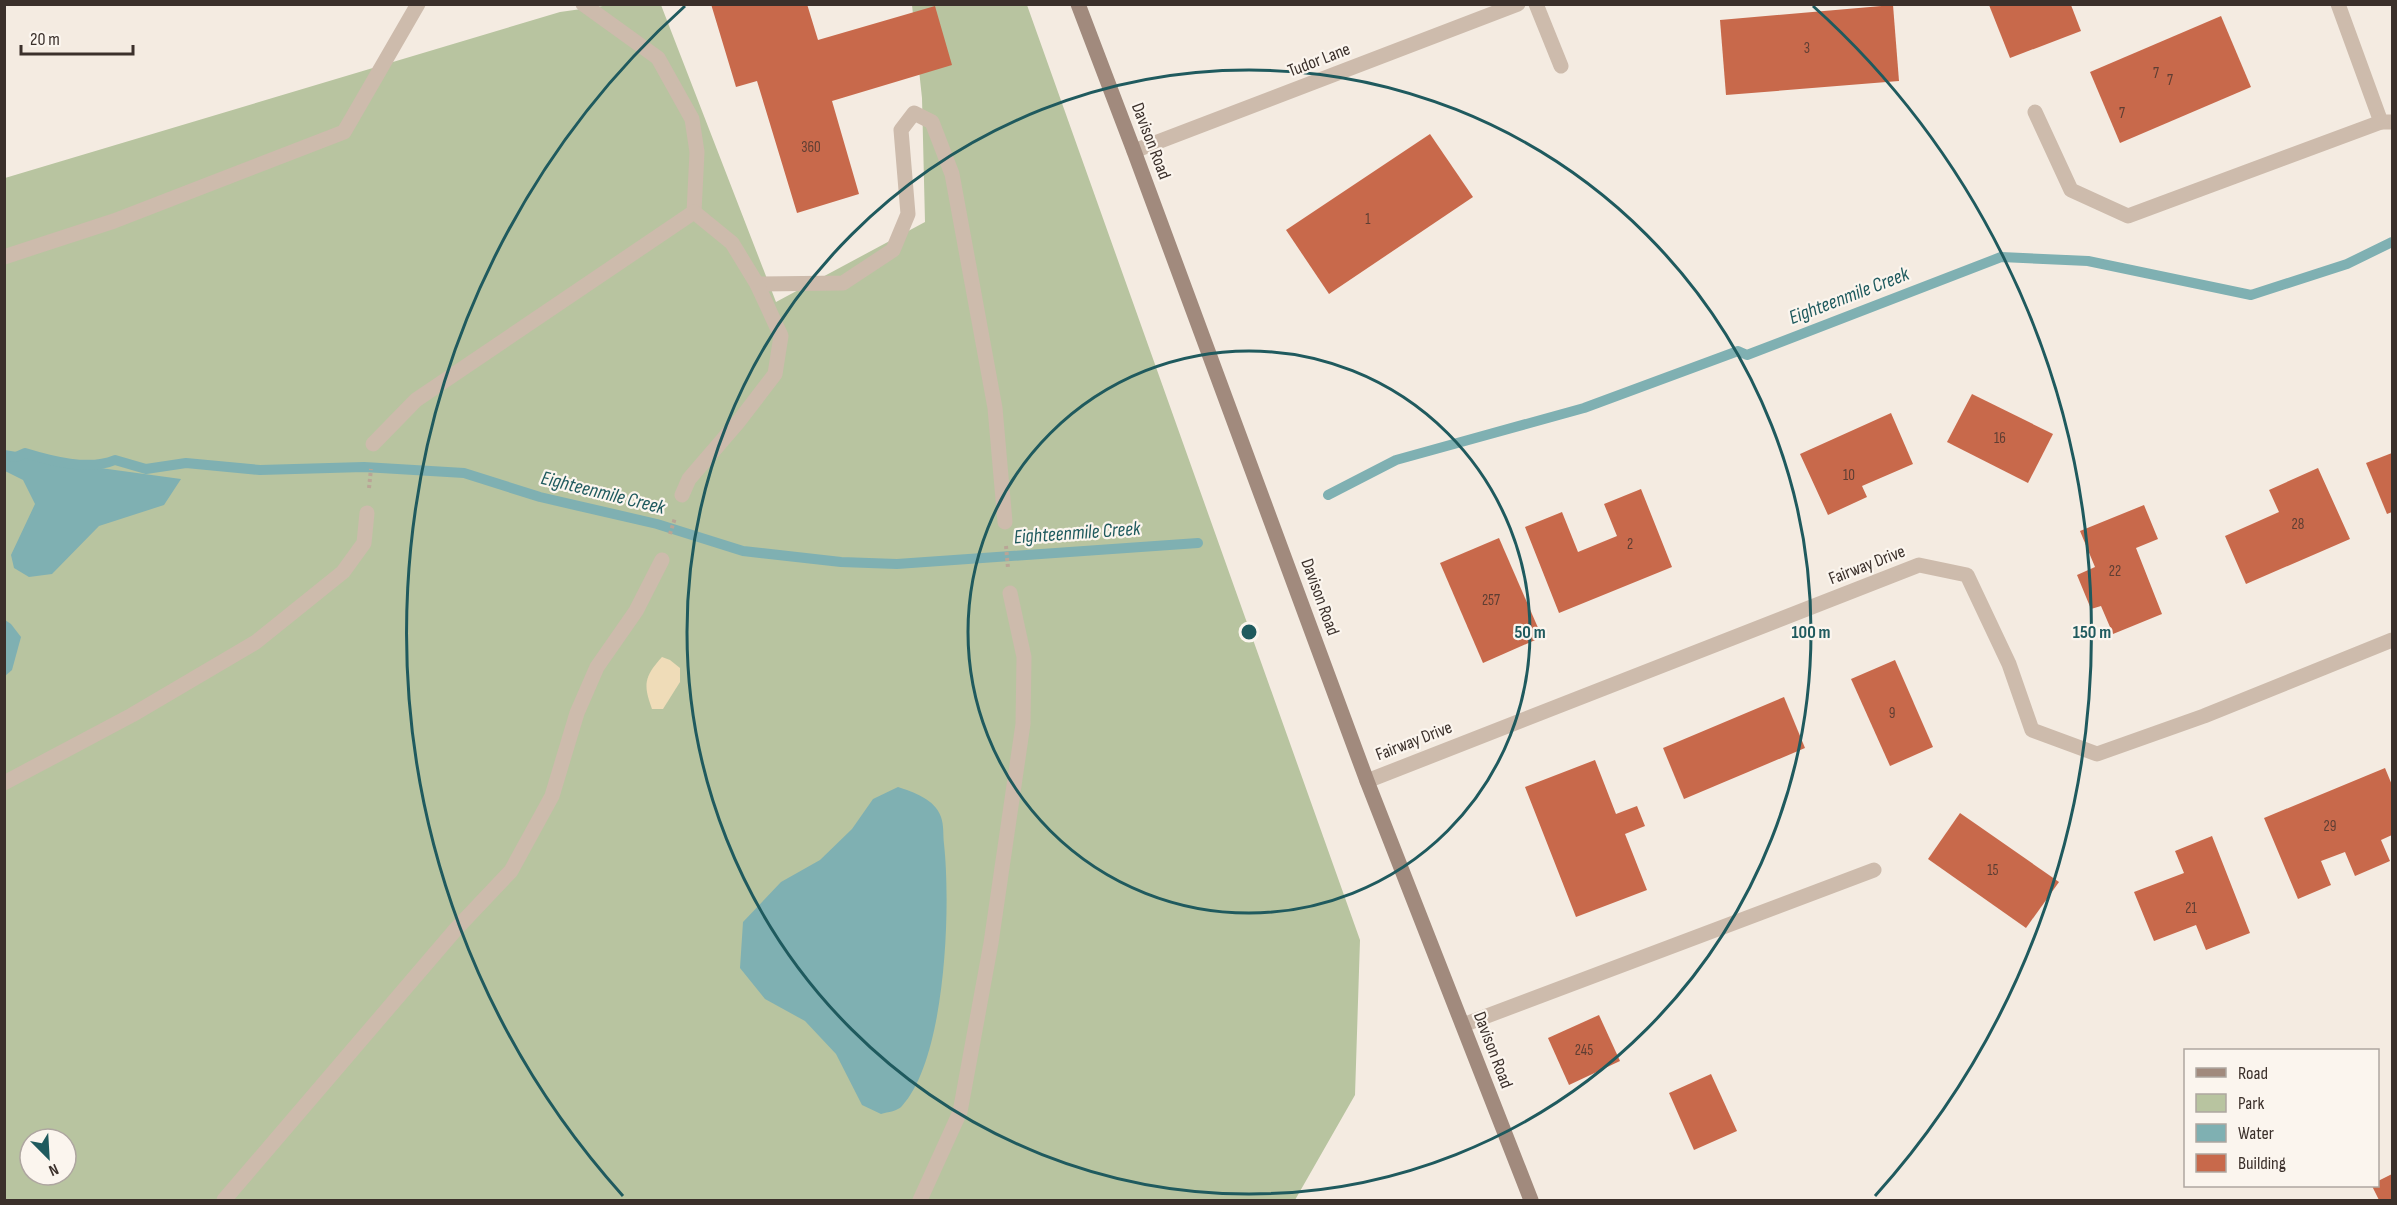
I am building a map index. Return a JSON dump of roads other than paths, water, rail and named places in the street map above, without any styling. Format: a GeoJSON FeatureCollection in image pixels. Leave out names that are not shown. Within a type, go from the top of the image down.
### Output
{"type":"FeatureCollection","features":[{"type":"Feature","properties":{"kind":"street"},"geometry":{"type":"LineString","coordinates":[[4,257],[114,220],[344,132],[418,4]]}},
{"type":"Feature","properties":{"kind":"street"},"geometry":{"type":"LineString","coordinates":[[584,4],[658,58],[692,119],[697,152],[694,212]]}},
{"type":"Feature","properties":{"kind":"street","name":"Davison Road"},"geometry":{"type":"LineString","coordinates":[[1078,4],[1367,781],[1531,1200]]}},
{"type":"Feature","properties":{"kind":"street","name":"Tudor Lane"},"geometry":{"type":"LineString","coordinates":[[1134,151],[1518,4]]}},
{"type":"Feature","properties":{"kind":"street"},"geometry":{"type":"LineString","coordinates":[[1536,4],[1561,66]]}},
{"type":"Feature","properties":{"kind":"street"},"geometry":{"type":"LineString","coordinates":[[2035,112],[2071,190],[2128,216],[2386,122],[2338,4]]}},
{"type":"Feature","properties":{"kind":"street"},"geometry":{"type":"LineString","coordinates":[[757,284],[843,283],[893,250],[908,214],[901,130],[914,113],[932,122],[952,174],[991,385],[1005,522]]}},
{"type":"Feature","properties":{"kind":"street"},"geometry":{"type":"LineString","coordinates":[[682,495],[689,479],[739,421],[775,374],[781,336],[757,284],[732,243],[694,212]]}},
{"type":"Feature","properties":{"kind":"street"},"geometry":{"type":"LineString","coordinates":[[373,444],[416,400],[694,212]]}},
{"type":"Feature","properties":{"kind":"street"},"geometry":{"type":"LineString","coordinates":[[4,783],[132,715],[256,642],[343,572],[364,543],[367,513]]}},
{"type":"Feature","properties":{"kind":"street"},"geometry":{"type":"LineString","coordinates":[[224,1200],[456,928],[511,871],[552,796],[577,713],[597,667],[636,611],[662,560]]}},
{"type":"Feature","properties":{"kind":"street","name":"Fairway Drive"},"geometry":{"type":"LineString","coordinates":[[1367,781],[1919,565],[1967,575],[2009,664],[2032,730],[2097,754],[2204,716],[2392,639]]}},
{"type":"Feature","properties":{"kind":"street"},"geometry":{"type":"LineString","coordinates":[[920,1200],[960,1112],[991,943],[1022,735],[1024,657],[1010,593]]}},
{"type":"Feature","properties":{"kind":"street"},"geometry":{"type":"LineString","coordinates":[[1462,1025],[1874,870]]}},
{"type":"Feature","properties":{"kind":"water"},"geometry":{"type":"Polygon","coordinates":[[[4,455],[181,479],[164,505],[99,526],[52,574],[29,577],[14,568],[11,555],[35,504],[23,480],[5,471],[4,455]]]}},
{"type":"Feature","properties":{"kind":"water"},"geometry":{"type":"Polygon","coordinates":[[[5,620],[21,637],[12,670],[5,676],[5,620]]]}},
{"type":"Feature","properties":{"kind":"water"},"geometry":{"type":"Polygon","coordinates":[[[898,787],[929,801],[941,817],[947,905],[942,981],[928,1054],[917,1084],[902,1106],[881,1114],[862,1105],[836,1054],[805,1021],[765,999],[740,968],[743,922],[781,882],[820,860],[852,829],[873,799],[898,787]]]}},
{"type":"Feature","properties":{"kind":"waterway","name":"Eighteenmile Creek"},"geometry":{"type":"LineString","coordinates":[[1328,495],[1396,460],[1584,408],[1738,351],[1747,355],[2001,257],[2088,261],[2251,295],[2347,264],[2392,242]]}},
{"type":"Feature","properties":{"kind":"waterway","name":"Eighteenmile Creek"},"geometry":{"type":"LineString","coordinates":[[4,455],[16,457],[25,453],[58,462],[82,465],[115,460],[146,469],[186,463],[260,470],[364,467],[464,473],[540,497],[657,524],[743,551],[841,562],[897,564],[1198,543]]}}]}
